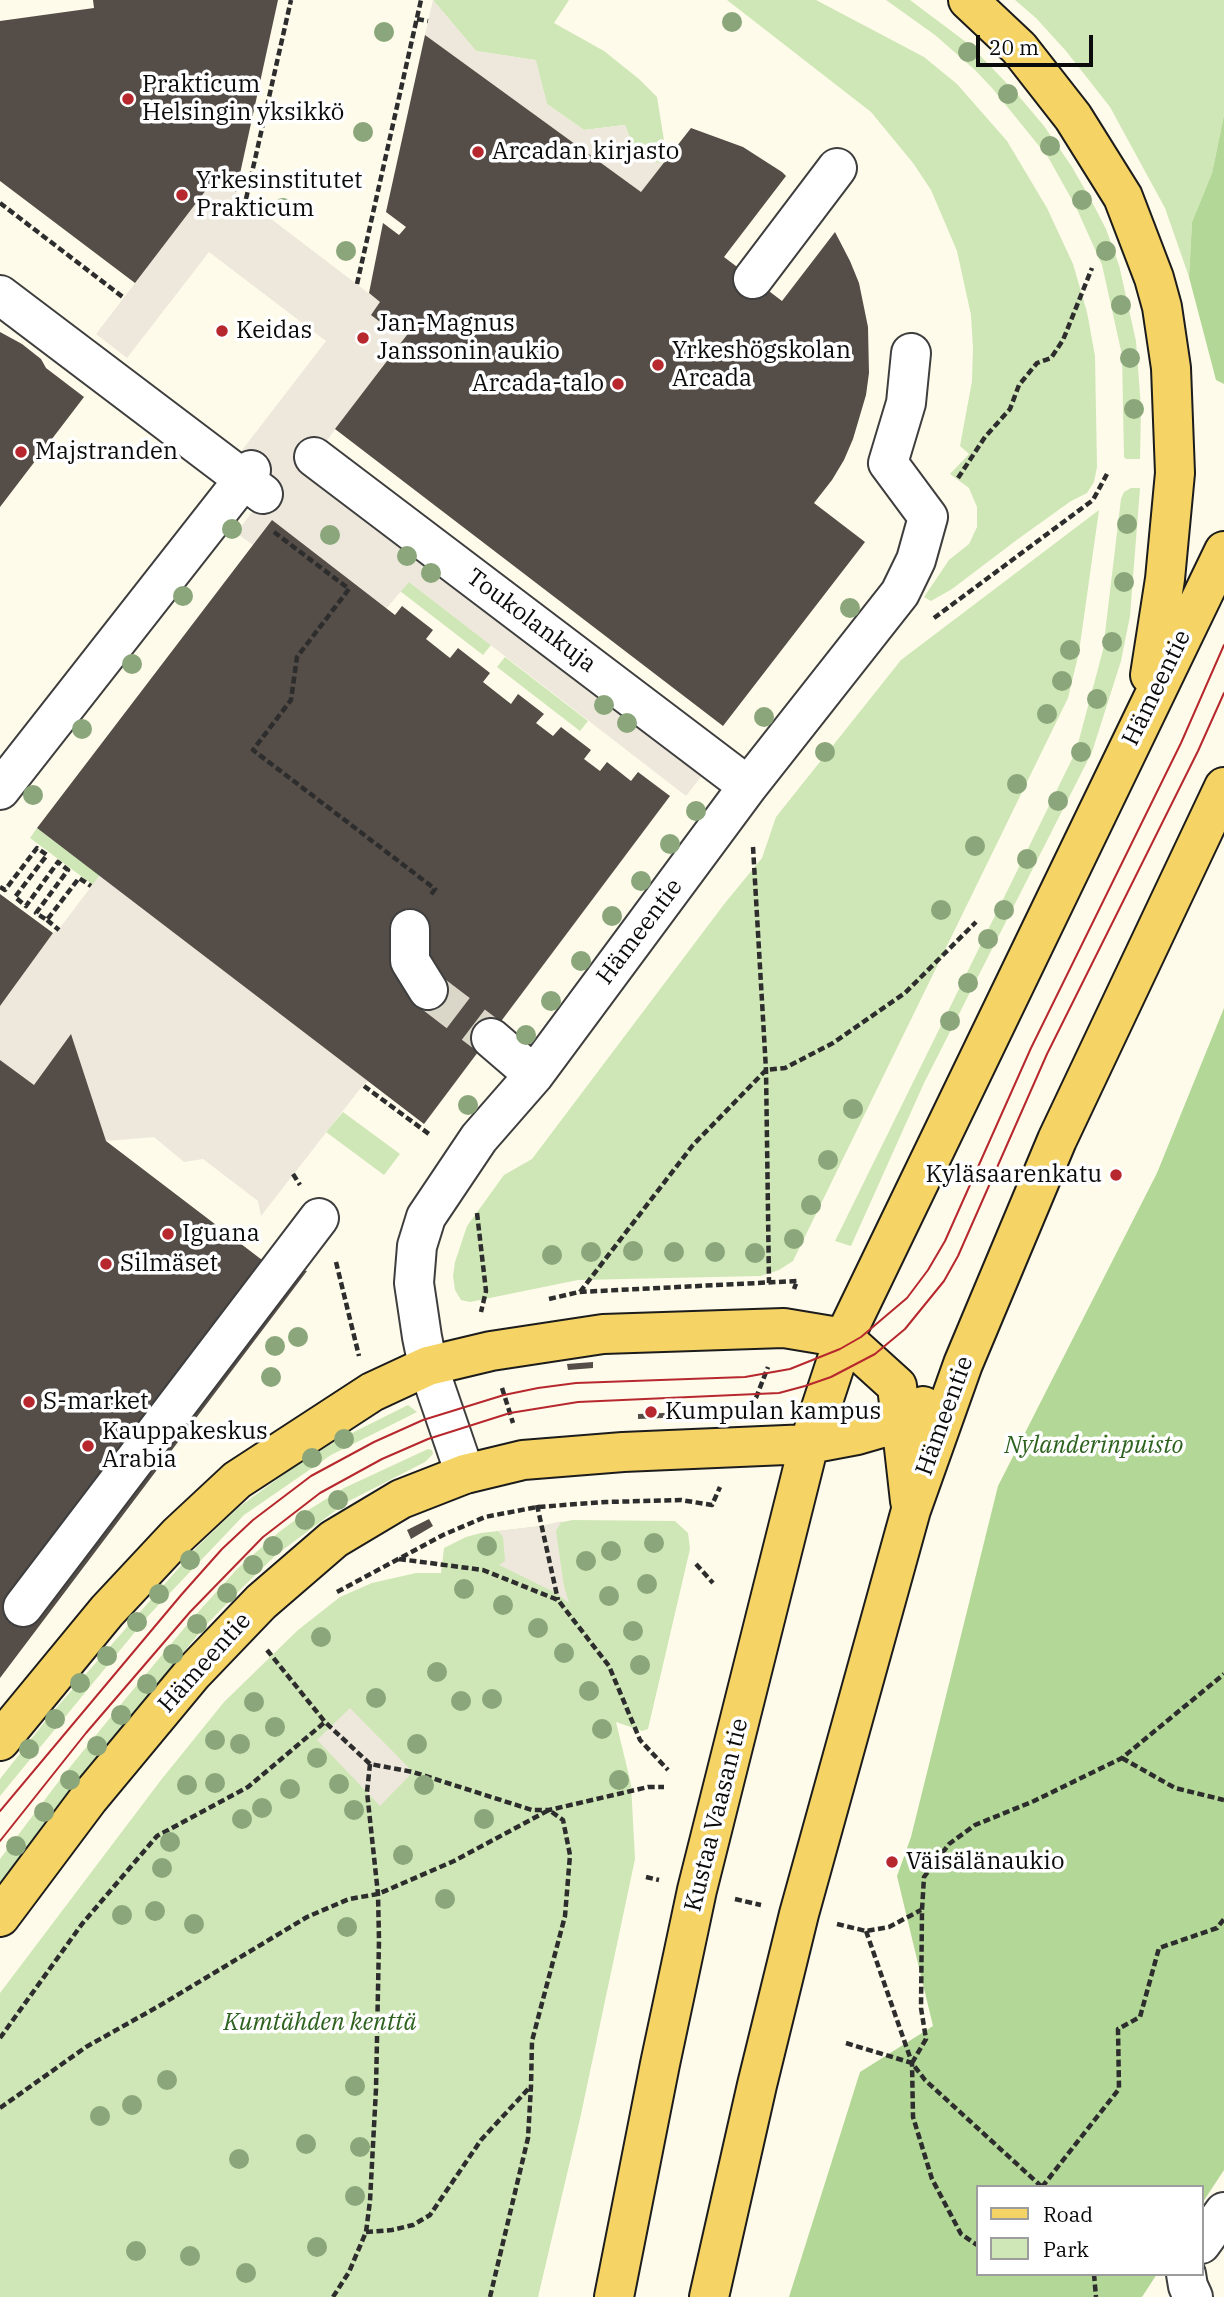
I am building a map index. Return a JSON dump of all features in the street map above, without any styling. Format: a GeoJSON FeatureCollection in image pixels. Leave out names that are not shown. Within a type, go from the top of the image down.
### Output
{"type":"FeatureCollection","features":[{"type":"Feature","properties":{"kind":"main road"},"geometry":{"type":"LineString","coordinates":[[968,0],[1019,48],[1073,117],[1100,157],[1123,197],[1154,278],[1162,307],[1171,368],[1175,473],[1165,579],[1143,715]]}},
{"type":"Feature","properties":{"kind":"main road","name":"Hämeentie"},"geometry":{"type":"LineString","coordinates":[[844,1338],[1224,551]]}},
{"type":"Feature","properties":{"kind":"main road","name":"Hämeentie"},"geometry":{"type":"LineString","coordinates":[[911,1510],[963,1364],[1057,1140],[1223,792]]}},
{"type":"Feature","properties":{"kind":"main road"},"geometry":{"type":"LineString","coordinates":[[0,1741],[107,1611],[178,1535],[237,1480],[372,1392],[428,1366],[491,1351],[603,1334],[784,1328],[844,1338],[897,1387],[911,1510],[799,1914],[709,2297]]}},
{"type":"Feature","properties":{"kind":"main road","name":"Kustaa Vaasan tie"},"geometry":{"type":"LineString","coordinates":[[614,2297],[698,1890],[809,1444],[844,1338]]}},
{"type":"Feature","properties":{"kind":"main road"},"geometry":{"type":"LineString","coordinates":[[902,1422],[939,1394],[963,1364]]}},
{"type":"Feature","properties":{"kind":"main road","name":"Hämeentie"},"geometry":{"type":"LineString","coordinates":[[0,1917],[89,1798],[192,1674],[261,1602],[334,1539],[401,1499],[465,1474],[523,1460],[623,1452],[809,1444],[857,1435],[902,1422]]}},
{"type":"Feature","properties":{"kind":"street"},"geometry":{"type":"LineString","coordinates":[[753,279],[837,168]]}},
{"type":"Feature","properties":{"kind":"street"},"geometry":{"type":"LineString","coordinates":[[0,295],[257,493],[0,790]]}},
{"type":"Feature","properties":{"kind":"street","name":"Hämeentie"},"geometry":{"type":"LineString","coordinates":[[465,1474],[428,1366],[414,1283],[417,1245],[426,1217],[480,1139],[534,1074],[748,786],[900,593],[916,560],[928,517],[888,463],[906,403],[911,353]]}},
{"type":"Feature","properties":{"kind":"street","name":"Toukolankuja"},"geometry":{"type":"LineString","coordinates":[[314,457],[748,786]]}},
{"type":"Feature","properties":{"kind":"street"},"geometry":{"type":"LineString","coordinates":[[410,929],[410,961],[428,990]]}},
{"type":"Feature","properties":{"kind":"street"},"geometry":{"type":"LineString","coordinates":[[491,1038],[534,1074]]}},
{"type":"Feature","properties":{"kind":"street"},"geometry":{"type":"LineString","coordinates":[[23,1607],[319,1218]]}},
{"type":"Feature","properties":{"kind":"street"},"geometry":{"type":"LineString","coordinates":[[1203,2241],[1224,2212]]}},
{"type":"Feature","properties":{"kind":"street"},"geometry":{"type":"LineString","coordinates":[[1186,2276],[1193,2297]]}},
{"type":"Feature","properties":{"kind":"path"},"geometry":{"type":"LineString","coordinates":[[246,199],[291,0]]}},
{"type":"Feature","properties":{"kind":"path"},"geometry":{"type":"LineString","coordinates":[[357,284],[421,0]]}},
{"type":"Feature","properties":{"kind":"path"},"geometry":{"type":"LineString","coordinates":[[417,19],[428,21]]}},
{"type":"Feature","properties":{"kind":"path"},"geometry":{"type":"LineString","coordinates":[[0,203],[124,298]]}},
{"type":"Feature","properties":{"kind":"path"},"geometry":{"type":"LineString","coordinates":[[958,478],[985,437],[1010,409],[1019,386],[1037,363],[1051,359],[1063,340],[1092,268]]}},
{"type":"Feature","properties":{"kind":"path"},"geometry":{"type":"LineString","coordinates":[[937,615],[1093,500],[1107,474]]}},
{"type":"Feature","properties":{"kind":"path"},"geometry":{"type":"LineString","coordinates":[[257,493],[349,589],[297,657],[291,700],[253,750],[435,889],[410,929]]}},
{"type":"Feature","properties":{"kind":"path"},"geometry":{"type":"LineString","coordinates":[[15,897],[47,855],[37,848],[2,889],[59,930]]}},
{"type":"Feature","properties":{"kind":"path"},"geometry":{"type":"LineString","coordinates":[[752,859],[766,1070],[769,1283]]}},
{"type":"Feature","properties":{"kind":"path"},"geometry":{"type":"LineString","coordinates":[[26,905],[58,862],[68,870],[36,913]]}},
{"type":"Feature","properties":{"kind":"path"},"geometry":{"type":"LineString","coordinates":[[47,920],[79,878],[91,887]]}},
{"type":"Feature","properties":{"kind":"path"},"geometry":{"type":"LineString","coordinates":[[579,1292],[693,1145],[766,1070],[785,1068],[833,1043],[905,993],[976,922]]}},
{"type":"Feature","properties":{"kind":"path"},"geometry":{"type":"LineString","coordinates":[[364,1086],[429,1134]]}},
{"type":"Feature","properties":{"kind":"path"},"geometry":{"type":"LineString","coordinates":[[477,1213],[486,1291],[481,1315],[537,1507],[558,1600],[609,1666],[640,1740],[668,1770]]}},
{"type":"Feature","properties":{"kind":"path"},"geometry":{"type":"LineString","coordinates":[[335,1592],[443,1535],[485,1517],[537,1507],[681,1500],[712,1505],[784,1328],[797,1280]]}},
{"type":"Feature","properties":{"kind":"path"},"geometry":{"type":"LineString","coordinates":[[398,1559],[484,1570],[558,1600]]}},
{"type":"Feature","properties":{"kind":"path"},"geometry":{"type":"LineString","coordinates":[[696,1564],[713,1583]]}},
{"type":"Feature","properties":{"kind":"path"},"geometry":{"type":"LineString","coordinates":[[262,1644],[325,1722],[370,1764],[413,1773],[532,1810],[549,1810],[648,1787],[664,1787]]}},
{"type":"Feature","properties":{"kind":"path"},"geometry":{"type":"LineString","coordinates":[[912,2063],[926,2039],[921,2008],[924,1877],[949,1844],[975,1825],[1034,1801],[1122,1758],[1224,1674]]}},
{"type":"Feature","properties":{"kind":"path"},"geometry":{"type":"LineString","coordinates":[[0,2038],[82,1924],[157,1836],[248,1787],[325,1722]]}},
{"type":"Feature","properties":{"kind":"path"},"geometry":{"type":"LineString","coordinates":[[1122,1758],[1175,1788],[1224,1800]]}},
{"type":"Feature","properties":{"kind":"path"},"geometry":{"type":"LineString","coordinates":[[332,2297],[349,2272],[366,2232],[376,2089],[379,1894],[367,1792],[370,1764]]}},
{"type":"Feature","properties":{"kind":"path"},"geometry":{"type":"LineString","coordinates":[[0,2108],[86,2047],[307,1917],[349,1899],[379,1894],[454,1861],[549,1810]]}},
{"type":"Feature","properties":{"kind":"path"},"geometry":{"type":"LineString","coordinates":[[490,2297],[528,2138],[531,2040],[565,1916],[570,1855],[563,1820],[549,1810]]}},
{"type":"Feature","properties":{"kind":"path"},"geometry":{"type":"LineString","coordinates":[[646,1877],[866,1931],[890,1927],[922,1910]]}},
{"type":"Feature","properties":{"kind":"path"},"geometry":{"type":"LineString","coordinates":[[1044,2185],[1119,2089],[1118,2029],[1140,2017],[1159,1948],[1217,1928],[1224,1919]]}},
{"type":"Feature","properties":{"kind":"path"},"geometry":{"type":"LineString","coordinates":[[866,1931],[912,2063],[913,2117],[932,2179],[961,2234],[976,2244]]}},
{"type":"Feature","properties":{"kind":"path"},"geometry":{"type":"LineString","coordinates":[[846,2043],[912,2063],[925,2080],[1040,2185]]}},
{"type":"Feature","properties":{"kind":"path"},"geometry":{"type":"LineString","coordinates":[[366,2232],[413,2225],[430,2215],[481,2140],[531,2086]]}},
{"type":"Feature","properties":{"kind":"path"},"geometry":{"type":"LineString","coordinates":[[1094,2276],[1096,2297]]}},
{"type":"Feature","properties":{"kind":"green space"},"geometry":{"type":"Polygon","coordinates":[[[433,0],[569,0],[554,23],[604,51],[657,97],[667,159],[664,163],[639,162],[625,125],[584,130],[547,104],[535,60],[476,51],[433,0]]]}},
{"type":"Feature","properties":{"kind":"green space"},"geometry":{"type":"Polygon","coordinates":[[[727,0],[816,0],[924,57],[957,84],[1007,141],[1047,208],[1073,264],[1087,312],[1095,356],[1097,467],[1094,482],[1087,493],[1071,501],[952,589],[931,601],[924,597],[949,560],[969,544],[977,527],[977,507],[969,488],[950,474],[969,454],[960,446],[972,381],[971,315],[957,251],[931,190],[913,163],[871,112],[727,0]]]}},
{"type":"Feature","properties":{"kind":"green space"},"geometry":{"type":"Polygon","coordinates":[[[886,0],[910,0],[970,45],[1044,126],[1092,202],[1106,229],[1119,265],[1136,341],[1141,408],[1140,459],[1124,457],[1122,355],[1102,265],[1076,207],[1048,157],[992,88],[935,35],[886,0]]]}},
{"type":"Feature","properties":{"kind":"green space"},"geometry":{"type":"Polygon","coordinates":[[[1015,0],[1224,0],[1224,115],[1212,173],[1192,222],[1189,277],[1165,208],[1110,107],[1066,51],[1036,18],[1015,0]]]}},
{"type":"Feature","properties":{"kind":"green space"},"geometry":{"type":"Polygon","coordinates":[[[1224,115],[1224,384],[1216,380],[1189,277],[1192,222],[1212,173],[1224,115]]]}},
{"type":"Feature","properties":{"kind":"green space"},"geometry":{"type":"Polygon","coordinates":[[[1131,488],[1140,488],[1130,616],[1121,661],[1092,752],[924,1083],[851,1246],[835,1241],[1076,751],[1103,650],[1121,499],[1124,492],[1131,488]]]}},
{"type":"Feature","properties":{"kind":"green space"},"geometry":{"type":"Polygon","coordinates":[[[1099,510],[1079,652],[1068,698],[793,1261],[779,1270],[761,1276],[578,1280],[470,1302],[461,1300],[455,1290],[453,1276],[467,1226],[504,1175],[532,1159],[762,858],[776,817],[901,660],[1099,510]]]}},
{"type":"Feature","properties":{"kind":"green space"},"geometry":{"type":"Polygon","coordinates":[[[408,581],[491,645],[483,655],[400,591],[408,581]]]}},
{"type":"Feature","properties":{"kind":"green space"},"geometry":{"type":"Polygon","coordinates":[[[505,657],[588,721],[580,731],[497,667],[505,657]]]}},
{"type":"Feature","properties":{"kind":"green space"},"geometry":{"type":"Polygon","coordinates":[[[37,828],[100,875],[93,885],[30,838],[37,828]]]}},
{"type":"Feature","properties":{"kind":"green space","name":"Nylanderinpuisto"},"geometry":{"type":"Polygon","coordinates":[[[1224,1008],[1224,2170],[1203,2202],[1203,2185],[976,2185],[976,2276],[1156,2276],[1142,2297],[789,2297],[860,2072],[933,2026],[897,1876],[911,1837],[998,1486],[1157,1173],[1224,1008]]]}},
{"type":"Feature","properties":{"kind":"green space"},"geometry":{"type":"Polygon","coordinates":[[[343,1112],[400,1154],[384,1175],[326,1132],[343,1112]]]}},
{"type":"Feature","properties":{"kind":"green space"},"geometry":{"type":"Polygon","coordinates":[[[408,1405],[417,1412],[331,1455],[244,1515],[149,1615],[0,1796],[0,1779],[50,1715],[197,1547],[239,1507],[294,1467],[334,1442],[408,1405]]]}},
{"type":"Feature","properties":{"kind":"green space"},"geometry":{"type":"Polygon","coordinates":[[[428,1449],[432,1450],[433,1454],[425,1462],[347,1502],[276,1555],[242,1588],[205,1626],[94,1761],[0,1882],[0,1859],[62,1777],[191,1620],[238,1568],[310,1509],[344,1488],[428,1449]]]}},
{"type":"Feature","properties":{"kind":"green space","name":"Kumtähden kenttä"},"geometry":{"type":"Polygon","coordinates":[[[573,1520],[675,1521],[688,1533],[690,1549],[648,1729],[642,1731],[616,1722],[631,1784],[635,1859],[580,2119],[538,2297],[0,2297],[0,1993],[161,1780],[224,1702],[298,1630],[340,1597],[372,1583],[416,1573],[441,1573],[444,1548],[466,1537],[573,1520]]]}},
{"type":"Feature","properties":{"kind":"shaded area"},"geometry":{"type":"Polygon","coordinates":[[[433,0],[476,51],[536,60],[547,104],[584,130],[625,125],[639,162],[664,163],[641,192],[425,35],[433,0]]]}},
{"type":"Feature","properties":{"kind":"shaded area"},"geometry":{"type":"Polygon","coordinates":[[[216,177],[413,327],[325,443],[723,749],[686,796],[409,582],[386,609],[253,545],[236,533],[272,486],[236,458],[326,341],[209,252],[127,358],[96,334],[216,177]]]}},
{"type":"Feature","properties":{"kind":"shaded area"},"geometry":{"type":"Polygon","coordinates":[[[100,875],[368,1081],[261,1216],[258,1201],[203,1159],[184,1162],[154,1137],[106,1141],[92,1157],[34,1085],[0,1060],[0,1006],[53,933],[59,929],[100,875]]]}},
{"type":"Feature","properties":{"kind":"shaded area"},"geometry":{"type":"Polygon","coordinates":[[[562,1521],[556,1531],[569,1603],[556,1593],[499,1565],[505,1561],[503,1537],[498,1531],[562,1521]]]}},
{"type":"Feature","properties":{"kind":"shaded area"},"geometry":{"type":"Polygon","coordinates":[[[350,1708],[413,1772],[380,1806],[317,1740],[350,1708]]]}},
{"type":"Feature","properties":{"kind":"building","name":"Prakticum Helsingin yksikkö"},"geometry":{"type":"Polygon","coordinates":[[[93,0],[278,0],[236,192],[216,177],[135,283],[0,181],[0,21],[94,8],[93,0]]]}},
{"type":"Feature","properties":{"kind":"building","name":"Yrkeshögskolan Arcada"},"geometry":{"type":"Polygon","coordinates":[[[425,35],[641,192],[691,128],[743,147],[782,172],[786,176],[724,257],[782,301],[835,232],[850,261],[859,283],[868,327],[869,373],[866,395],[844,460],[814,503],[865,542],[723,726],[335,429],[413,327],[406,322],[396,334],[371,315],[380,302],[369,293],[383,223],[399,235],[406,227],[386,212],[425,35]]]}},
{"type":"Feature","properties":{"kind":"building","name":"Majstranden"},"geometry":{"type":"Polygon","coordinates":[[[0,332],[22,344],[41,359],[46,368],[84,397],[0,507],[0,332]]]}},
{"type":"Feature","properties":{"kind":"building"},"geometry":{"type":"Polygon","coordinates":[[[272,520],[395,615],[402,606],[433,630],[426,639],[450,658],[458,648],[490,673],[483,682],[511,704],[518,694],[544,714],[536,723],[553,736],[561,727],[591,750],[584,759],[600,771],[607,762],[631,781],[638,772],[670,796],[424,1124],[37,828],[272,520]]]}},
{"type":"Feature","properties":{"kind":"building"},"geometry":{"type":"Polygon","coordinates":[[[0,894],[53,933],[0,1006],[0,894]]]}},
{"type":"Feature","properties":{"kind":"building","name":"Kauppakeskus Arabia"},"geometry":{"type":"Polygon","coordinates":[[[71,1034],[106,1141],[266,1263],[307,1271],[0,1678],[0,1060],[34,1085],[71,1034]]]}},
{"type":"Feature","properties":{"kind":"building"},"geometry":{"type":"Polygon","coordinates":[[[593,1362],[593,1368],[568,1370],[567,1364],[593,1362]]]}},
{"type":"Feature","properties":{"kind":"building"},"geometry":{"type":"Polygon","coordinates":[[[688,1412],[688,1417],[638,1419],[638,1414],[688,1412]]]}},
{"type":"Feature","properties":{"kind":"building"},"geometry":{"type":"Polygon","coordinates":[[[429,1519],[433,1526],[411,1539],[407,1530],[429,1519]]]}},
{"type":"Feature","properties":{"kind":"tunnel"},"geometry":{"type":"LineString","coordinates":[[428,990],[491,1038]]}},
{"type":"Feature","properties":{"kind":"tram line"},"geometry":{"type":"LineString","coordinates":[[0,1811],[222,1549],[253,1520],[311,1476],[374,1442],[423,1420],[504,1395],[576,1383],[745,1377],[790,1369],[840,1349],[861,1337],[907,1298],[945,1241],[1031,1048],[1181,743],[1224,645]]}},
{"type":"Feature","properties":{"kind":"tram line"},"geometry":{"type":"LineString","coordinates":[[0,1841],[86,1733],[190,1612],[263,1537],[320,1493],[382,1459],[428,1439],[510,1413],[578,1402],[779,1393],[805,1386],[831,1377],[875,1354],[905,1329],[944,1281],[958,1256],[1047,1054],[1198,751],[1224,693]]}},
{"type":"Feature","properties":{"kind":"place","name":"Prakticum Helsingin yksikkö"},"geometry":{"type":"Point","coordinates":[128,99]}},
{"type":"Feature","properties":{"kind":"place","name":"Arcadan kirjasto"},"geometry":{"type":"Point","coordinates":[478,152]}},
{"type":"Feature","properties":{"kind":"place","name":"Yrkesinstitutet Prakticum"},"geometry":{"type":"Point","coordinates":[182,195]}},
{"type":"Feature","properties":{"kind":"place","name":"Keidas"},"geometry":{"type":"Point","coordinates":[222,331]}},
{"type":"Feature","properties":{"kind":"place","name":"Jan-Magnus Janssonin aukio"},"geometry":{"type":"Point","coordinates":[363,338]}},
{"type":"Feature","properties":{"kind":"place","name":"Yrkeshögskolan Arcada"},"geometry":{"type":"Point","coordinates":[658,365]}},
{"type":"Feature","properties":{"kind":"place","name":"Arcada-talo"},"geometry":{"type":"Point","coordinates":[618,384]}},
{"type":"Feature","properties":{"kind":"place","name":"Majstranden"},"geometry":{"type":"Point","coordinates":[21,452]}},
{"type":"Feature","properties":{"kind":"place","name":"Kyläsaarenkatu"},"geometry":{"type":"Point","coordinates":[1116,1175]}},
{"type":"Feature","properties":{"kind":"place","name":"Iguana"},"geometry":{"type":"Point","coordinates":[168,1234]}},
{"type":"Feature","properties":{"kind":"place","name":"Silmäset"},"geometry":{"type":"Point","coordinates":[106,1264]}},
{"type":"Feature","properties":{"kind":"place","name":"S-market"},"geometry":{"type":"Point","coordinates":[29,1402]}},
{"type":"Feature","properties":{"kind":"place","name":"Kumpulan kampus"},"geometry":{"type":"Point","coordinates":[651,1412]}},
{"type":"Feature","properties":{"kind":"place","name":"Kauppakeskus Arabia"},"geometry":{"type":"Point","coordinates":[88,1446]}},
{"type":"Feature","properties":{"kind":"place","name":"Väisälänaukio"},"geometry":{"type":"Point","coordinates":[892,1862]}}]}
